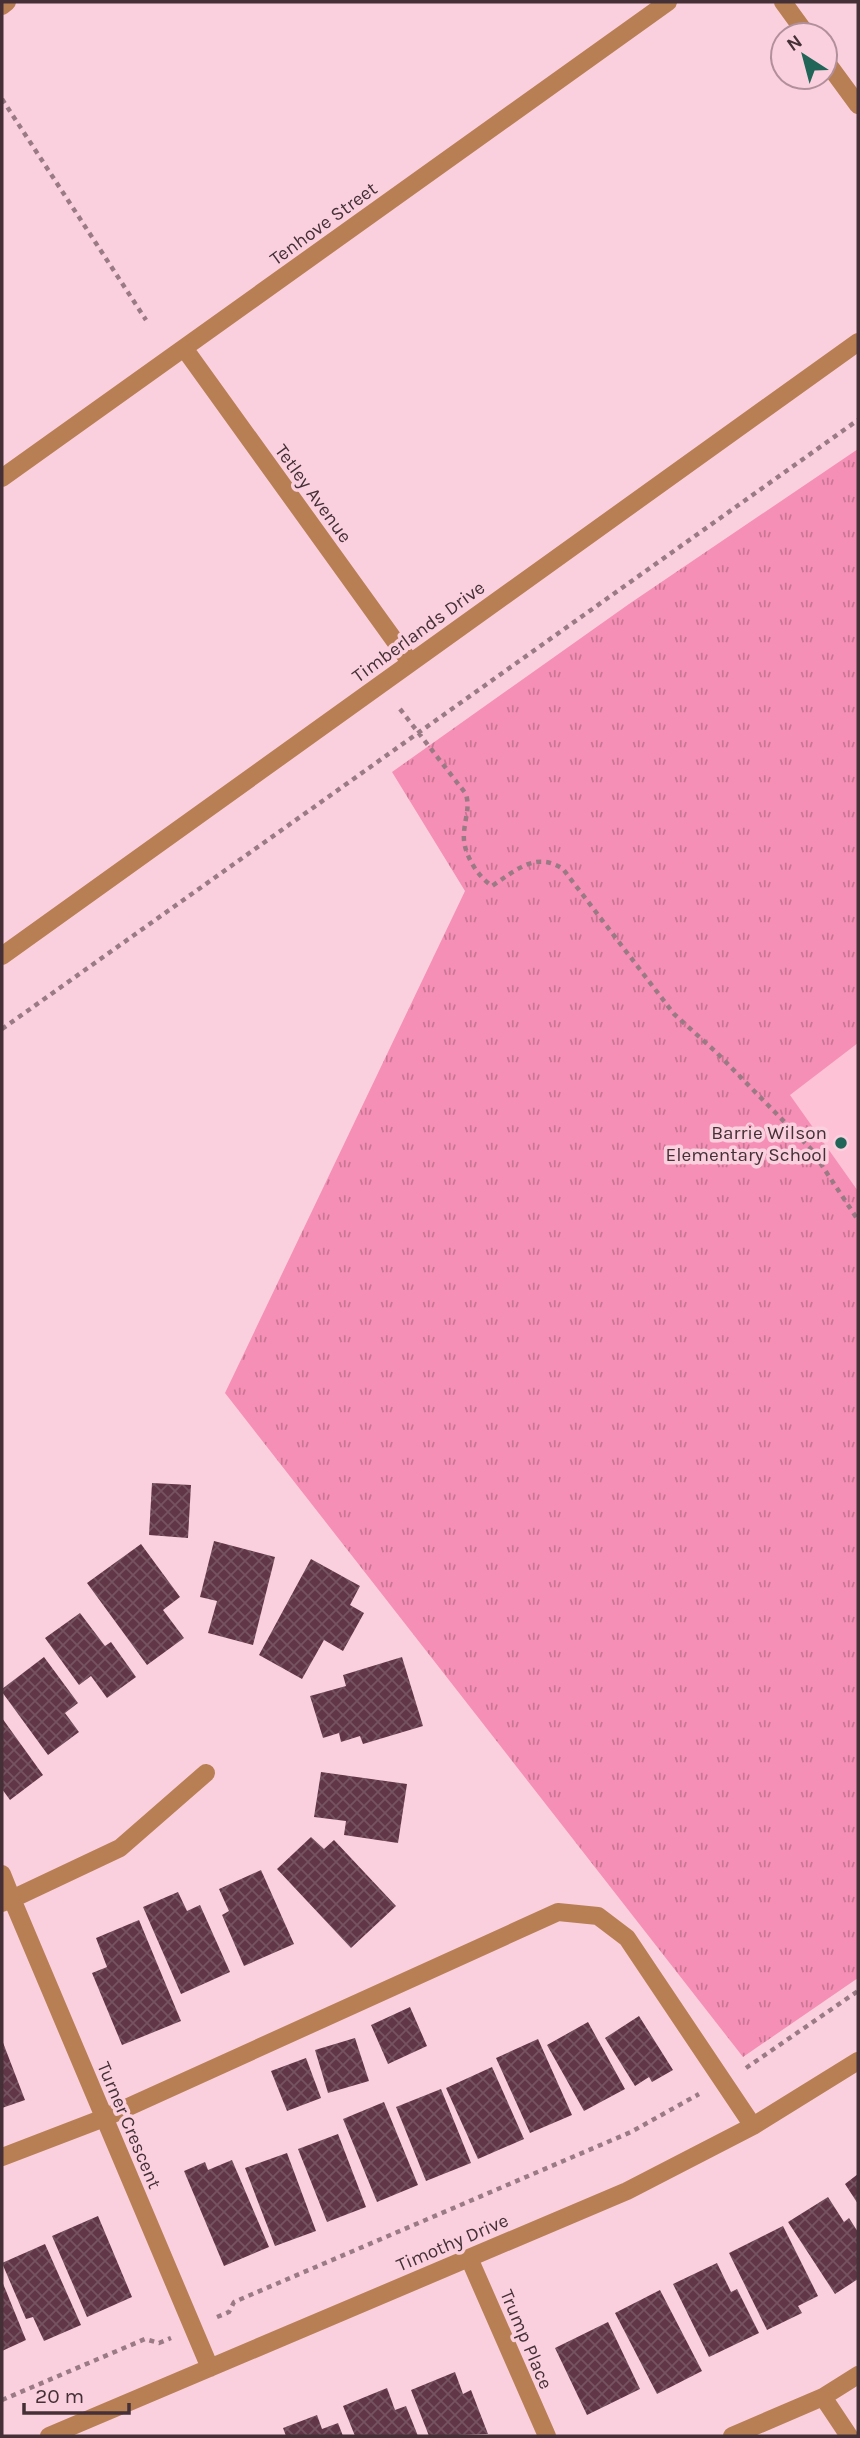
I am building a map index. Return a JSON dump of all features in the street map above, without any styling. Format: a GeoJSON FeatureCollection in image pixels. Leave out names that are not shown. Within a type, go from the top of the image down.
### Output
{"type":"FeatureCollection","features":[{"type":"Feature","properties":{"kind":"street"},"geometry":{"type":"LineString","coordinates":[[2,6],[7,2]]}},
{"type":"Feature","properties":{"kind":"street","name":"Tenhove Street"},"geometry":{"type":"LineString","coordinates":[[2,478],[668,2]]}},
{"type":"Feature","properties":{"kind":"street"},"geometry":{"type":"LineString","coordinates":[[783,2],[797,21]]}},
{"type":"Feature","properties":{"kind":"street"},"geometry":{"type":"LineString","coordinates":[[839,79],[858,105]]}},
{"type":"Feature","properties":{"kind":"street","name":"Timberlands Drive"},"geometry":{"type":"LineString","coordinates":[[2,956],[858,342]]}},
{"type":"Feature","properties":{"kind":"street","name":"Tetley Avenue"},"geometry":{"type":"LineString","coordinates":[[184,348],[410,663]]}},
{"type":"Feature","properties":{"kind":"street"},"geometry":{"type":"LineString","coordinates":[[7,1901],[120,1848],[206,1773]]}},
{"type":"Feature","properties":{"kind":"street","name":"Turner Crescent"},"geometry":{"type":"LineString","coordinates":[[2,1874],[7,1901],[104,2118],[210,2368]]}},
{"type":"Feature","properties":{"kind":"street"},"geometry":{"type":"LineString","coordinates":[[2,2157],[104,2118],[558,1912],[598,1916],[627,1938],[753,2126]]}},
{"type":"Feature","properties":{"kind":"street","name":"Timothy Drive"},"geometry":{"type":"LineString","coordinates":[[49,2436],[627,2192],[753,2126],[858,2061]]}},
{"type":"Feature","properties":{"kind":"street","name":"Trump Place"},"geometry":{"type":"LineString","coordinates":[[469,2258],[547,2436]]}},
{"type":"Feature","properties":{"kind":"street"},"geometry":{"type":"LineString","coordinates":[[732,2436],[823,2397],[858,2375]]}},
{"type":"Feature","properties":{"kind":"street"},"geometry":{"type":"LineString","coordinates":[[823,2397],[849,2436]]}},
{"type":"Feature","properties":{"kind":"path"},"geometry":{"type":"LineString","coordinates":[[2,99],[146,320]]}},
{"type":"Feature","properties":{"kind":"path"},"geometry":{"type":"LineString","coordinates":[[2,1029],[858,419]]}},
{"type":"Feature","properties":{"kind":"path"},"geometry":{"type":"LineString","coordinates":[[400,709],[466,794],[470,808],[463,837],[466,850],[486,882],[492,887],[535,860],[551,861],[563,869],[674,1014],[716,1052],[811,1149],[858,1220]]}},
{"type":"Feature","properties":{"kind":"path"},"geometry":{"type":"LineString","coordinates":[[229,2312],[234,2302],[631,2132],[722,2082],[858,1991]]}},
{"type":"Feature","properties":{"kind":"path"},"geometry":{"type":"LineString","coordinates":[[2,2400],[145,2339],[159,2343]]}},
{"type":"Feature","properties":{"kind":"shaded area","name":"Barrie Wilson Elementary School"},"geometry":{"type":"Polygon","coordinates":[[[858,1043],[858,1191],[789,1094],[858,1043]]]}},
{"type":"Feature","properties":{"kind":"green space"},"geometry":{"type":"Polygon","coordinates":[[[858,449],[858,1043],[790,1095],[858,1191],[858,1978],[743,2057],[225,1393],[465,891],[392,772],[629,604],[858,449]]]}},
{"type":"Feature","properties":{"kind":"building"},"geometry":{"type":"Polygon","coordinates":[[[152,1483],[191,1485],[188,1538],[149,1535],[152,1483]]]}},
{"type":"Feature","properties":{"kind":"building"},"geometry":{"type":"Polygon","coordinates":[[[214,1541],[275,1557],[253,1645],[208,1633],[217,1601],[200,1597],[214,1541]]]}},
{"type":"Feature","properties":{"kind":"building"},"geometry":{"type":"Polygon","coordinates":[[[141,1544],[180,1597],[163,1610],[184,1638],[147,1665],[87,1583],[141,1544]]]}},
{"type":"Feature","properties":{"kind":"building"},"geometry":{"type":"Polygon","coordinates":[[[311,1559],[360,1586],[350,1605],[364,1613],[343,1651],[324,1640],[302,1679],[259,1655],[311,1559]]]}},
{"type":"Feature","properties":{"kind":"building"},"geometry":{"type":"Polygon","coordinates":[[[80,1613],[105,1646],[111,1642],[136,1677],[107,1698],[91,1676],[79,1685],[45,1638],[80,1613]]]}},
{"type":"Feature","properties":{"kind":"building"},"geometry":{"type":"Polygon","coordinates":[[[44,1657],[78,1703],[65,1713],[79,1732],[48,1755],[2,1692],[2,1689],[44,1657]]]}},
{"type":"Feature","properties":{"kind":"building"},"geometry":{"type":"Polygon","coordinates":[[[402,1657],[423,1726],[363,1744],[360,1736],[341,1742],[339,1733],[323,1738],[310,1696],[346,1686],[343,1675],[402,1657]]]}},
{"type":"Feature","properties":{"kind":"building"},"geometry":{"type":"Polygon","coordinates":[[[2,1718],[43,1775],[10,1800],[2,1789],[2,1718]]]}},
{"type":"Feature","properties":{"kind":"building"},"geometry":{"type":"Polygon","coordinates":[[[321,1772],[407,1784],[398,1843],[344,1835],[346,1821],[314,1817],[321,1772]]]}},
{"type":"Feature","properties":{"kind":"building"},"geometry":{"type":"Polygon","coordinates":[[[311,1837],[324,1849],[334,1840],[396,1906],[351,1948],[277,1869],[311,1837]]]}},
{"type":"Feature","properties":{"kind":"building"},"geometry":{"type":"Polygon","coordinates":[[[261,1870],[294,1944],[244,1966],[222,1915],[229,1911],[219,1889],[261,1870]]]}},
{"type":"Feature","properties":{"kind":"building"},"geometry":{"type":"Polygon","coordinates":[[[178,1892],[187,1911],[200,1905],[230,1972],[181,1994],[143,1907],[178,1892]]]}},
{"type":"Feature","properties":{"kind":"building"},"geometry":{"type":"Polygon","coordinates":[[[139,1920],[181,2021],[122,2045],[92,1973],[107,1967],[96,1938],[139,1920]]]}},
{"type":"Feature","properties":{"kind":"building"},"geometry":{"type":"Polygon","coordinates":[[[410,2007],[427,2046],[388,2064],[371,2025],[410,2007]]]}},
{"type":"Feature","properties":{"kind":"building"},"geometry":{"type":"Polygon","coordinates":[[[639,2016],[673,2070],[652,2082],[649,2077],[635,2086],[605,2038],[639,2016]]]}},
{"type":"Feature","properties":{"kind":"building"},"geometry":{"type":"Polygon","coordinates":[[[588,2022],[625,2089],[584,2111],[547,2045],[588,2022]]]}},
{"type":"Feature","properties":{"kind":"building"},"geometry":{"type":"Polygon","coordinates":[[[355,2038],[369,2081],[328,2093],[315,2050],[355,2038]]]}},
{"type":"Feature","properties":{"kind":"building"},"geometry":{"type":"Polygon","coordinates":[[[538,2039],[572,2115],[530,2133],[496,2058],[538,2039]]]}},
{"type":"Feature","properties":{"kind":"building"},"geometry":{"type":"Polygon","coordinates":[[[2,2040],[25,2100],[2,2108],[2,2040]]]}},
{"type":"Feature","properties":{"kind":"building"},"geometry":{"type":"Polygon","coordinates":[[[306,2058],[321,2098],[287,2111],[271,2071],[306,2058]]]}},
{"type":"Feature","properties":{"kind":"building"},"geometry":{"type":"Polygon","coordinates":[[[492,2067],[524,2139],[478,2159],[446,2088],[492,2067]]]}},
{"type":"Feature","properties":{"kind":"building"},"geometry":{"type":"Polygon","coordinates":[[[441,2089],[471,2163],[426,2181],[396,2107],[441,2089]]]}},
{"type":"Feature","properties":{"kind":"building"},"geometry":{"type":"Polygon","coordinates":[[[384,2102],[418,2185],[377,2202],[343,2119],[384,2102]]]}},
{"type":"Feature","properties":{"kind":"building"},"geometry":{"type":"Polygon","coordinates":[[[338,2134],[366,2207],[327,2222],[298,2149],[338,2134]]]}},
{"type":"Feature","properties":{"kind":"building"},"geometry":{"type":"Polygon","coordinates":[[[287,2153],[316,2231],[275,2246],[245,2168],[287,2153]]]}},
{"type":"Feature","properties":{"kind":"building"},"geometry":{"type":"Polygon","coordinates":[[[232,2160],[269,2247],[224,2266],[184,2171],[205,2162],[208,2170],[232,2160]]]}},
{"type":"Feature","properties":{"kind":"building"},"geometry":{"type":"Polygon","coordinates":[[[858,2174],[858,2204],[845,2184],[858,2174]]]}},
{"type":"Feature","properties":{"kind":"building"},"geometry":{"type":"Polygon","coordinates":[[[828,2197],[844,2222],[849,2218],[858,2232],[858,2279],[835,2294],[788,2222],[828,2197]]]}},
{"type":"Feature","properties":{"kind":"building"},"geometry":{"type":"Polygon","coordinates":[[[98,2216],[132,2297],[87,2317],[52,2236],[98,2216]]]}},
{"type":"Feature","properties":{"kind":"building"},"geometry":{"type":"Polygon","coordinates":[[[783,2226],[818,2296],[798,2306],[802,2313],[767,2330],[729,2253],[783,2226]]]}},
{"type":"Feature","properties":{"kind":"building"},"geometry":{"type":"Polygon","coordinates":[[[45,2244],[81,2325],[44,2341],[33,2317],[26,2319],[2,2263],[45,2244]]]}},
{"type":"Feature","properties":{"kind":"building"},"geometry":{"type":"Polygon","coordinates":[[[717,2263],[731,2292],[737,2289],[759,2333],[709,2357],[673,2284],[717,2263]]]}},
{"type":"Feature","properties":{"kind":"building"},"geometry":{"type":"Polygon","coordinates":[[[2,2281],[26,2340],[2,2351],[2,2281]]]}},
{"type":"Feature","properties":{"kind":"building"},"geometry":{"type":"Polygon","coordinates":[[[660,2290],[702,2371],[657,2394],[615,2313],[660,2290]]]}},
{"type":"Feature","properties":{"kind":"building"},"geometry":{"type":"Polygon","coordinates":[[[608,2322],[640,2389],[587,2415],[555,2348],[608,2322]]]}},
{"type":"Feature","properties":{"kind":"building"},"geometry":{"type":"Polygon","coordinates":[[[455,2372],[463,2394],[471,2390],[488,2434],[429,2436],[411,2390],[455,2372]]]}},
{"type":"Feature","properties":{"kind":"building"},"geometry":{"type":"Polygon","coordinates":[[[387,2388],[395,2410],[406,2406],[418,2436],[355,2436],[343,2406],[387,2388]]]}},
{"type":"Feature","properties":{"kind":"building"},"geometry":{"type":"Polygon","coordinates":[[[317,2415],[322,2429],[338,2423],[343,2436],[286,2436],[283,2428],[317,2415]]]}},
{"type":"Feature","properties":{"kind":"place","name":"Barrie Wilson Elementary School"},"geometry":{"type":"Point","coordinates":[841,1143]}}]}
